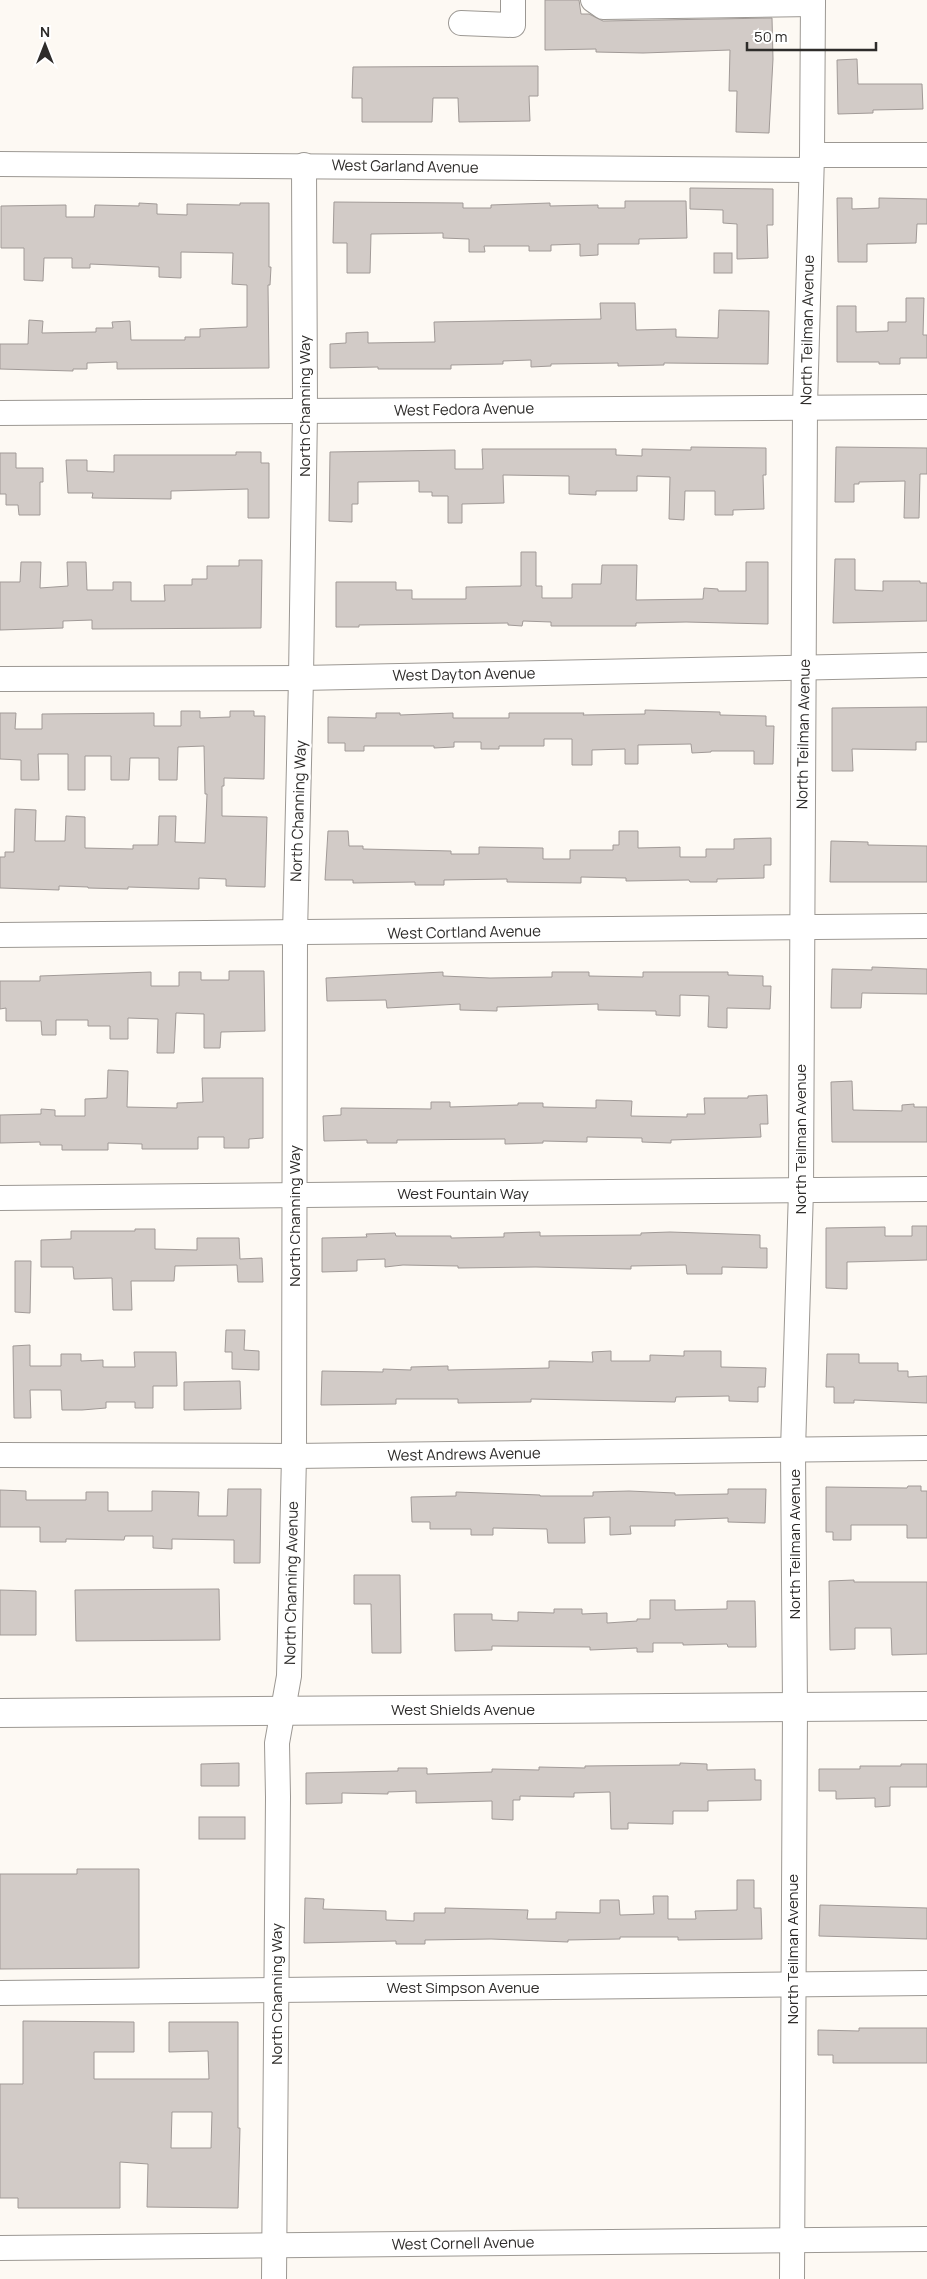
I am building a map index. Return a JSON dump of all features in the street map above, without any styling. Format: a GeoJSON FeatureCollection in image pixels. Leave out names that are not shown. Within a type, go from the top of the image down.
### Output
{"type":"FeatureCollection","features":[{"type":"Feature","properties":{"kind":"main road","name":"West Shields Avenue"},"geometry":{"type":"LineString","coordinates":[[0,1712],[927,1706]]}},
{"type":"Feature","properties":{"kind":"street"},"geometry":{"type":"LineString","coordinates":[[461,23],[513,25],[513,0]]}},
{"type":"Feature","properties":{"kind":"street"},"geometry":{"type":"LineString","coordinates":[[593,0],[603,7],[813,2]]}},
{"type":"Feature","properties":{"kind":"street","name":"North Teilman Avenue"},"geometry":{"type":"LineString","coordinates":[[792,2279],[792,1985],[795,1707],[793,1450],[801,1190],[805,406],[812,162],[813,2]]}},
{"type":"Feature","properties":{"kind":"street","name":"West Garland Avenue"},"geometry":{"type":"LineString","coordinates":[[0,164],[589,168],[812,162],[927,155]]}},
{"type":"Feature","properties":{"kind":"street","name":"North Channing Way"},"geometry":{"type":"LineString","coordinates":[[294,1456],[294,934],[302,678],[305,411],[304,165]]}},
{"type":"Feature","properties":{"kind":"street","name":"West Fedora Avenue"},"geometry":{"type":"LineString","coordinates":[[0,413],[805,406],[927,407]]}},
{"type":"Feature","properties":{"kind":"street","name":"West Dayton Avenue"},"geometry":{"type":"LineString","coordinates":[[0,679],[302,678],[804,666],[927,665]]}},
{"type":"Feature","properties":{"kind":"street","name":"West Cortland Avenue"},"geometry":{"type":"LineString","coordinates":[[0,935],[294,934],[927,926]]}},
{"type":"Feature","properties":{"kind":"street","name":"West Fountain Way"},"geometry":{"type":"LineString","coordinates":[[0,1198],[927,1189]]}},
{"type":"Feature","properties":{"kind":"street","name":"West Andrews Avenue"},"geometry":{"type":"LineString","coordinates":[[0,1455],[294,1456],[927,1448]]}},
{"type":"Feature","properties":{"kind":"street","name":"North Channing Avenue"},"geometry":{"type":"LineString","coordinates":[[283,1709],[289,1676],[294,1456]]}},
{"type":"Feature","properties":{"kind":"street","name":"North Channing Way"},"geometry":{"type":"LineString","coordinates":[[274,2279],[277,1743],[283,1709]]}},
{"type":"Feature","properties":{"kind":"street","name":"West Simpson Avenue"},"geometry":{"type":"LineString","coordinates":[[0,1993],[927,1983]]}},
{"type":"Feature","properties":{"kind":"street","name":"West Cornell Avenue"},"geometry":{"type":"LineString","coordinates":[[0,2248],[927,2239]]}},
{"type":"Feature","properties":{"kind":"building"},"geometry":{"type":"Polygon","coordinates":[[[545,0],[579,0],[581,14],[589,14],[603,21],[772,18],[773,59],[769,133],[736,132],[737,91],[729,91],[730,50],[643,53],[596,52],[596,49],[545,50],[545,0]]]}},
{"type":"Feature","properties":{"kind":"building"},"geometry":{"type":"Polygon","coordinates":[[[857,59],[858,84],[922,84],[923,109],[873,110],[873,113],[838,114],[837,60],[857,59]]]}},
{"type":"Feature","properties":{"kind":"building"},"geometry":{"type":"Polygon","coordinates":[[[538,66],[538,96],[529,96],[530,121],[459,122],[458,98],[433,98],[432,122],[362,122],[362,98],[352,98],[353,67],[538,66]]]}},
{"type":"Feature","properties":{"kind":"building"},"geometry":{"type":"Polygon","coordinates":[[[690,188],[773,189],[773,225],[767,225],[768,258],[737,259],[737,224],[723,223],[723,210],[690,209],[690,188]]]}},
{"type":"Feature","properties":{"kind":"building"},"geometry":{"type":"Polygon","coordinates":[[[837,198],[852,198],[852,209],[879,208],[879,198],[927,199],[927,224],[917,224],[916,243],[867,244],[867,262],[838,262],[837,198]]]}},
{"type":"Feature","properties":{"kind":"building"},"geometry":{"type":"Polygon","coordinates":[[[625,201],[686,201],[687,238],[639,239],[639,244],[598,244],[598,255],[580,256],[580,244],[551,245],[551,251],[529,251],[529,246],[484,246],[485,252],[469,252],[469,239],[443,238],[443,233],[371,234],[370,273],[347,273],[347,243],[333,243],[334,202],[463,203],[463,208],[491,208],[491,205],[550,203],[550,206],[598,205],[598,208],[625,208],[625,201]]]}},
{"type":"Feature","properties":{"kind":"building"},"geometry":{"type":"Polygon","coordinates":[[[139,203],[157,204],[157,214],[187,215],[187,204],[240,205],[240,203],[269,203],[269,267],[271,267],[270,285],[268,285],[269,368],[117,369],[117,362],[87,363],[87,369],[73,369],[73,371],[0,369],[0,344],[28,344],[29,320],[43,321],[42,333],[96,332],[96,328],[113,328],[112,322],[130,321],[131,340],[185,340],[185,337],[200,337],[200,329],[247,327],[247,285],[232,284],[233,253],[181,252],[181,278],[159,277],[159,267],[90,264],[90,268],[72,268],[72,258],[44,258],[43,281],[24,280],[24,248],[1,248],[1,206],[66,205],[66,217],[94,217],[95,205],[139,206],[139,203]]]}},
{"type":"Feature","properties":{"kind":"building"},"geometry":{"type":"Polygon","coordinates":[[[714,253],[732,253],[732,273],[714,273],[714,253]]]}},
{"type":"Feature","properties":{"kind":"building"},"geometry":{"type":"Polygon","coordinates":[[[906,298],[924,298],[923,335],[927,335],[927,358],[900,358],[900,364],[837,362],[837,306],[856,306],[856,332],[888,331],[888,322],[906,322],[906,298]]]}},
{"type":"Feature","properties":{"kind":"building"},"geometry":{"type":"Polygon","coordinates":[[[600,303],[635,303],[636,330],[676,329],[676,337],[718,338],[719,310],[769,311],[768,364],[664,363],[664,365],[618,366],[618,363],[551,364],[551,366],[531,367],[531,360],[503,361],[503,364],[451,365],[451,369],[330,368],[330,344],[346,343],[346,333],[368,332],[368,343],[435,342],[434,322],[601,319],[600,303]]]}},
{"type":"Feature","properties":{"kind":"building"},"geometry":{"type":"Polygon","coordinates":[[[691,447],[766,448],[766,475],[763,475],[764,509],[733,510],[733,515],[715,515],[715,491],[685,491],[684,520],[669,519],[670,477],[637,476],[637,491],[596,491],[596,495],[569,494],[569,476],[503,475],[504,503],[462,504],[462,523],[448,523],[448,496],[432,496],[432,492],[419,492],[419,481],[358,482],[358,504],[352,504],[352,522],[329,521],[330,452],[455,450],[455,469],[483,469],[482,449],[616,449],[616,455],[642,456],[642,449],[691,450],[691,447]]]}},
{"type":"Feature","properties":{"kind":"building"},"geometry":{"type":"Polygon","coordinates":[[[836,447],[927,448],[927,474],[920,474],[919,518],[904,518],[905,481],[859,482],[859,484],[854,484],[854,502],[835,502],[836,447]]]}},
{"type":"Feature","properties":{"kind":"building"},"geometry":{"type":"Polygon","coordinates":[[[236,452],[261,452],[261,463],[269,463],[269,518],[248,518],[248,489],[171,491],[171,499],[92,498],[93,493],[68,493],[66,460],[87,460],[87,471],[114,472],[114,455],[236,455],[236,452]]]}},
{"type":"Feature","properties":{"kind":"building"},"geometry":{"type":"Polygon","coordinates":[[[0,453],[16,453],[16,468],[43,468],[43,482],[40,482],[40,515],[19,515],[18,505],[6,505],[6,494],[0,494],[0,453]]]}},
{"type":"Feature","properties":{"kind":"building"},"geometry":{"type":"Polygon","coordinates":[[[521,552],[536,552],[536,586],[542,586],[542,598],[572,598],[572,584],[601,584],[602,565],[637,565],[636,600],[703,599],[704,588],[718,589],[718,591],[746,591],[746,562],[768,562],[768,624],[686,622],[636,623],[636,626],[551,626],[551,622],[523,621],[522,626],[508,625],[508,623],[336,627],[336,582],[396,582],[396,590],[412,590],[412,599],[466,599],[466,587],[521,586],[521,552]]]}},
{"type":"Feature","properties":{"kind":"building"},"geometry":{"type":"Polygon","coordinates":[[[835,559],[855,559],[855,590],[883,591],[883,581],[920,581],[920,583],[927,583],[927,621],[833,623],[835,559]]]}},
{"type":"Feature","properties":{"kind":"building"},"geometry":{"type":"Polygon","coordinates":[[[239,560],[262,560],[261,628],[92,629],[92,620],[63,621],[63,628],[0,630],[0,582],[20,582],[21,562],[41,562],[40,588],[68,586],[67,562],[86,562],[87,590],[113,590],[113,582],[131,582],[131,601],[165,601],[164,585],[192,585],[192,579],[207,579],[207,566],[239,566],[239,560]]]}},
{"type":"Feature","properties":{"kind":"building"},"geometry":{"type":"Polygon","coordinates":[[[927,707],[927,742],[916,742],[916,750],[852,749],[853,771],[832,771],[832,708],[927,707]]]}},
{"type":"Feature","properties":{"kind":"building"},"geometry":{"type":"Polygon","coordinates":[[[645,710],[720,712],[720,715],[766,716],[766,726],[774,726],[773,764],[754,764],[754,751],[692,753],[691,744],[638,745],[638,764],[625,764],[625,749],[592,750],[592,765],[572,765],[572,739],[544,739],[544,746],[499,746],[499,749],[481,749],[481,742],[454,742],[454,747],[364,746],[364,751],[345,751],[345,743],[328,743],[328,717],[376,718],[376,713],[400,713],[400,715],[453,713],[453,718],[509,718],[509,713],[645,714],[645,710]]]}},
{"type":"Feature","properties":{"kind":"building"},"geometry":{"type":"Polygon","coordinates":[[[181,711],[200,711],[200,718],[230,717],[230,711],[254,711],[254,716],[265,716],[264,779],[224,778],[224,786],[222,786],[222,816],[267,817],[265,887],[226,886],[226,879],[199,878],[199,889],[128,887],[128,889],[59,886],[59,890],[0,888],[0,857],[5,857],[5,852],[14,852],[15,809],[36,810],[35,841],[65,841],[66,816],[85,817],[85,848],[133,849],[133,845],[158,845],[159,816],[176,816],[175,842],[205,843],[207,794],[205,794],[204,746],[178,747],[177,780],[159,780],[159,758],[130,758],[129,780],[111,780],[111,756],[85,756],[85,790],[68,790],[68,754],[38,754],[39,780],[21,780],[21,760],[0,759],[0,713],[16,713],[15,729],[42,729],[42,714],[154,713],[154,726],[181,726],[181,711]]]}},
{"type":"Feature","properties":{"kind":"building"},"geometry":{"type":"Polygon","coordinates":[[[328,831],[348,831],[349,846],[363,846],[363,849],[451,851],[451,854],[479,854],[479,847],[543,848],[543,859],[570,859],[570,850],[613,850],[613,845],[619,845],[619,831],[638,831],[638,848],[680,847],[680,857],[706,857],[706,849],[734,849],[734,839],[771,838],[771,865],[764,865],[764,878],[717,879],[717,882],[690,882],[689,880],[626,881],[626,878],[581,877],[581,883],[507,882],[507,879],[444,880],[444,885],[415,885],[415,882],[353,883],[353,880],[325,880],[328,831]]]}},
{"type":"Feature","properties":{"kind":"building"},"geometry":{"type":"Polygon","coordinates":[[[831,841],[868,842],[868,845],[927,846],[927,882],[830,882],[831,841]]]}},
{"type":"Feature","properties":{"kind":"building"},"geometry":{"type":"Polygon","coordinates":[[[872,967],[927,969],[927,994],[862,993],[861,1008],[831,1008],[832,969],[872,970],[872,967]]]}},
{"type":"Feature","properties":{"kind":"building"},"geometry":{"type":"Polygon","coordinates":[[[229,971],[264,971],[265,1031],[221,1032],[220,1048],[204,1048],[204,1014],[176,1013],[174,1053],[157,1053],[158,1019],[128,1018],[128,1039],[110,1039],[110,1026],[88,1026],[88,1020],[56,1020],[56,1035],[42,1035],[41,1021],[6,1021],[6,1008],[0,1009],[0,981],[40,981],[40,976],[151,972],[151,986],[179,986],[179,972],[201,972],[201,980],[229,980],[229,971]]]}},
{"type":"Feature","properties":{"kind":"building"},"geometry":{"type":"Polygon","coordinates":[[[443,972],[443,976],[490,978],[552,977],[552,972],[589,972],[589,976],[643,977],[643,972],[728,972],[728,975],[763,976],[763,986],[771,986],[770,1009],[727,1008],[727,1028],[708,1027],[709,996],[680,995],[680,1016],[656,1015],[656,1011],[598,1010],[598,1004],[497,1007],[497,1011],[460,1010],[460,1004],[387,1008],[386,1000],[327,1001],[326,978],[443,972]]]}},
{"type":"Feature","properties":{"kind":"building"},"geometry":{"type":"Polygon","coordinates":[[[108,1070],[128,1071],[127,1107],[177,1108],[177,1103],[203,1102],[202,1078],[263,1078],[263,1138],[249,1139],[249,1148],[224,1148],[224,1137],[198,1137],[198,1149],[142,1149],[142,1144],[108,1143],[108,1150],[62,1150],[62,1145],[40,1145],[40,1142],[0,1143],[0,1115],[41,1114],[41,1109],[55,1110],[55,1116],[85,1116],[85,1099],[107,1098],[108,1070]]]}},
{"type":"Feature","properties":{"kind":"building"},"geometry":{"type":"Polygon","coordinates":[[[852,1081],[853,1110],[902,1111],[902,1105],[914,1104],[914,1107],[927,1107],[927,1142],[832,1142],[831,1082],[852,1081]]]}},
{"type":"Feature","properties":{"kind":"building"},"geometry":{"type":"Polygon","coordinates":[[[767,1095],[768,1124],[760,1124],[761,1137],[671,1140],[671,1143],[642,1142],[642,1138],[587,1137],[587,1142],[543,1141],[543,1143],[505,1144],[505,1139],[397,1140],[397,1143],[367,1143],[367,1140],[324,1141],[323,1116],[341,1115],[341,1108],[431,1109],[431,1102],[450,1102],[450,1107],[543,1103],[543,1107],[596,1108],[596,1100],[632,1101],[631,1116],[687,1117],[687,1114],[705,1114],[704,1098],[748,1098],[748,1096],[767,1095]]]}},
{"type":"Feature","properties":{"kind":"building"},"geometry":{"type":"Polygon","coordinates":[[[912,1226],[927,1226],[927,1260],[847,1262],[847,1289],[826,1288],[826,1228],[885,1227],[885,1236],[912,1236],[912,1226]]]}},
{"type":"Feature","properties":{"kind":"building"},"geometry":{"type":"Polygon","coordinates":[[[135,1229],[155,1229],[155,1249],[197,1250],[197,1238],[239,1238],[240,1259],[262,1258],[263,1282],[238,1282],[237,1265],[175,1266],[174,1281],[131,1281],[132,1310],[113,1310],[112,1278],[74,1279],[73,1267],[41,1267],[41,1240],[71,1239],[71,1231],[135,1231],[135,1229]]]}},
{"type":"Feature","properties":{"kind":"building"},"geometry":{"type":"Polygon","coordinates":[[[540,1232],[540,1236],[641,1235],[641,1233],[670,1232],[760,1235],[760,1248],[767,1248],[767,1268],[722,1267],[722,1274],[687,1274],[686,1265],[631,1266],[631,1269],[458,1268],[458,1266],[403,1265],[385,1267],[385,1259],[357,1260],[357,1271],[322,1272],[322,1238],[367,1237],[366,1234],[395,1233],[396,1236],[504,1237],[504,1233],[540,1232]]]}},
{"type":"Feature","properties":{"kind":"building"},"geometry":{"type":"Polygon","coordinates":[[[15,1261],[31,1261],[30,1313],[15,1312],[15,1261]]]}},
{"type":"Feature","properties":{"kind":"building"},"geometry":{"type":"Polygon","coordinates":[[[226,1330],[245,1330],[244,1350],[259,1351],[259,1370],[232,1369],[232,1352],[225,1352],[226,1330]]]}},
{"type":"Feature","properties":{"kind":"building"},"geometry":{"type":"Polygon","coordinates":[[[30,1345],[30,1366],[61,1366],[61,1354],[81,1354],[81,1361],[103,1360],[103,1367],[135,1367],[134,1352],[176,1352],[177,1386],[153,1386],[153,1408],[135,1408],[135,1402],[106,1402],[106,1408],[82,1410],[62,1410],[61,1390],[30,1390],[31,1418],[14,1418],[13,1346],[30,1345]]]}},
{"type":"Feature","properties":{"kind":"building"},"geometry":{"type":"Polygon","coordinates":[[[611,1351],[611,1361],[650,1361],[650,1355],[684,1356],[684,1351],[721,1351],[721,1367],[766,1368],[765,1387],[758,1387],[758,1402],[729,1401],[729,1396],[676,1397],[675,1402],[531,1399],[531,1402],[458,1403],[458,1399],[396,1399],[396,1404],[321,1405],[322,1371],[383,1372],[383,1369],[411,1370],[411,1367],[448,1366],[448,1370],[549,1368],[549,1361],[593,1362],[592,1352],[611,1351]]]}},
{"type":"Feature","properties":{"kind":"building"},"geometry":{"type":"Polygon","coordinates":[[[827,1354],[859,1354],[859,1363],[898,1363],[898,1371],[908,1371],[908,1377],[927,1376],[927,1403],[854,1400],[854,1403],[834,1403],[834,1387],[826,1387],[827,1354]]]}},
{"type":"Feature","properties":{"kind":"building"},"geometry":{"type":"Polygon","coordinates":[[[240,1381],[241,1409],[184,1410],[184,1382],[240,1381]]]}},
{"type":"Feature","properties":{"kind":"building"},"geometry":{"type":"Polygon","coordinates":[[[908,1486],[921,1486],[921,1491],[927,1491],[927,1538],[907,1538],[907,1525],[851,1525],[851,1540],[833,1540],[833,1532],[826,1532],[826,1487],[907,1488],[908,1486]]]}},
{"type":"Feature","properties":{"kind":"building"},"geometry":{"type":"Polygon","coordinates":[[[228,1489],[261,1489],[260,1563],[234,1563],[234,1540],[172,1539],[172,1549],[153,1548],[153,1536],[125,1536],[124,1540],[66,1539],[66,1542],[40,1542],[40,1527],[0,1527],[0,1490],[26,1491],[26,1500],[86,1500],[86,1492],[108,1492],[108,1511],[152,1511],[152,1491],[199,1492],[198,1516],[227,1516],[228,1489]]]}},
{"type":"Feature","properties":{"kind":"building"},"geometry":{"type":"Polygon","coordinates":[[[728,1489],[766,1489],[765,1523],[728,1522],[728,1518],[675,1520],[675,1526],[630,1526],[631,1534],[610,1535],[610,1517],[584,1518],[585,1543],[548,1543],[547,1529],[493,1528],[493,1535],[471,1535],[471,1529],[430,1529],[430,1522],[412,1522],[411,1497],[456,1496],[456,1492],[540,1496],[593,1496],[593,1492],[629,1491],[675,1493],[675,1495],[728,1494],[728,1489]]]}},
{"type":"Feature","properties":{"kind":"building"},"geometry":{"type":"Polygon","coordinates":[[[354,1575],[400,1575],[401,1653],[372,1653],[371,1604],[354,1604],[354,1575]]]}},
{"type":"Feature","properties":{"kind":"building"},"geometry":{"type":"Polygon","coordinates":[[[854,1580],[854,1582],[927,1582],[927,1654],[892,1655],[891,1628],[855,1628],[855,1649],[830,1650],[829,1581],[854,1580]]]}},
{"type":"Feature","properties":{"kind":"building"},"geometry":{"type":"Polygon","coordinates":[[[219,1589],[220,1640],[76,1641],[75,1590],[219,1589]]]}},
{"type":"Feature","properties":{"kind":"building"},"geometry":{"type":"Polygon","coordinates":[[[0,1590],[36,1591],[36,1635],[0,1635],[0,1590]]]}},
{"type":"Feature","properties":{"kind":"building"},"geometry":{"type":"Polygon","coordinates":[[[650,1600],[675,1600],[675,1610],[727,1609],[727,1601],[755,1601],[756,1647],[728,1647],[727,1644],[683,1645],[683,1643],[653,1643],[653,1652],[637,1652],[637,1648],[590,1650],[590,1647],[492,1646],[492,1650],[455,1651],[454,1614],[492,1614],[492,1620],[518,1621],[518,1612],[554,1613],[554,1609],[582,1609],[582,1614],[607,1613],[607,1623],[637,1621],[637,1619],[650,1619],[650,1600]]]}},
{"type":"Feature","properties":{"kind":"building"},"geometry":{"type":"Polygon","coordinates":[[[239,1763],[239,1786],[201,1786],[201,1764],[239,1763]]]}},
{"type":"Feature","properties":{"kind":"building"},"geometry":{"type":"Polygon","coordinates":[[[680,1763],[707,1764],[707,1770],[755,1769],[755,1780],[761,1780],[761,1800],[708,1801],[708,1811],[673,1811],[673,1824],[628,1823],[628,1829],[611,1829],[610,1792],[574,1793],[574,1797],[520,1796],[520,1800],[513,1800],[513,1820],[492,1819],[492,1801],[416,1803],[416,1791],[388,1792],[388,1794],[342,1793],[342,1803],[306,1804],[306,1773],[398,1771],[398,1768],[427,1768],[427,1774],[492,1772],[492,1769],[539,1770],[539,1767],[585,1768],[585,1766],[680,1765],[680,1763]]]}},
{"type":"Feature","properties":{"kind":"building"},"geometry":{"type":"Polygon","coordinates":[[[901,1764],[927,1764],[927,1787],[890,1787],[890,1806],[875,1807],[875,1798],[836,1799],[836,1791],[819,1791],[819,1769],[860,1769],[860,1766],[901,1766],[901,1764]]]}},
{"type":"Feature","properties":{"kind":"building"},"geometry":{"type":"Polygon","coordinates":[[[199,1817],[245,1817],[245,1839],[199,1839],[199,1817]]]}},
{"type":"Feature","properties":{"kind":"building"},"geometry":{"type":"Polygon","coordinates":[[[77,1869],[139,1869],[139,1968],[0,1969],[0,1874],[77,1874],[77,1869]]]}},
{"type":"Feature","properties":{"kind":"building"},"geometry":{"type":"Polygon","coordinates":[[[737,1880],[754,1880],[754,1908],[761,1908],[762,1939],[678,1940],[678,1937],[620,1937],[620,1939],[568,1940],[568,1942],[491,1939],[425,1940],[425,1944],[396,1944],[396,1941],[304,1943],[305,1898],[324,1899],[323,1909],[386,1911],[386,1920],[414,1921],[414,1913],[445,1913],[445,1908],[528,1910],[527,1919],[556,1919],[556,1912],[600,1913],[600,1900],[619,1900],[620,1915],[654,1914],[653,1896],[668,1896],[668,1919],[696,1919],[695,1911],[737,1910],[737,1880]]]}},
{"type":"Feature","properties":{"kind":"building"},"geometry":{"type":"Polygon","coordinates":[[[820,1905],[927,1908],[927,1939],[819,1936],[820,1905]]]}},
{"type":"Feature","properties":{"kind":"building"},"geometry":{"type":"Polygon","coordinates":[[[23,2021],[134,2022],[134,2052],[94,2052],[94,2079],[209,2079],[208,2051],[169,2052],[169,2022],[238,2022],[238,2128],[240,2128],[238,2208],[147,2207],[148,2164],[120,2162],[120,2208],[18,2208],[18,2198],[0,2198],[0,2084],[23,2084],[23,2021]],[[172,2112],[171,2148],[211,2148],[212,2112],[172,2112]]]}},
{"type":"Feature","properties":{"kind":"building"},"geometry":{"type":"Polygon","coordinates":[[[859,2028],[927,2028],[927,2063],[833,2063],[833,2055],[818,2055],[818,2030],[859,2031],[859,2028]]]}}]}
